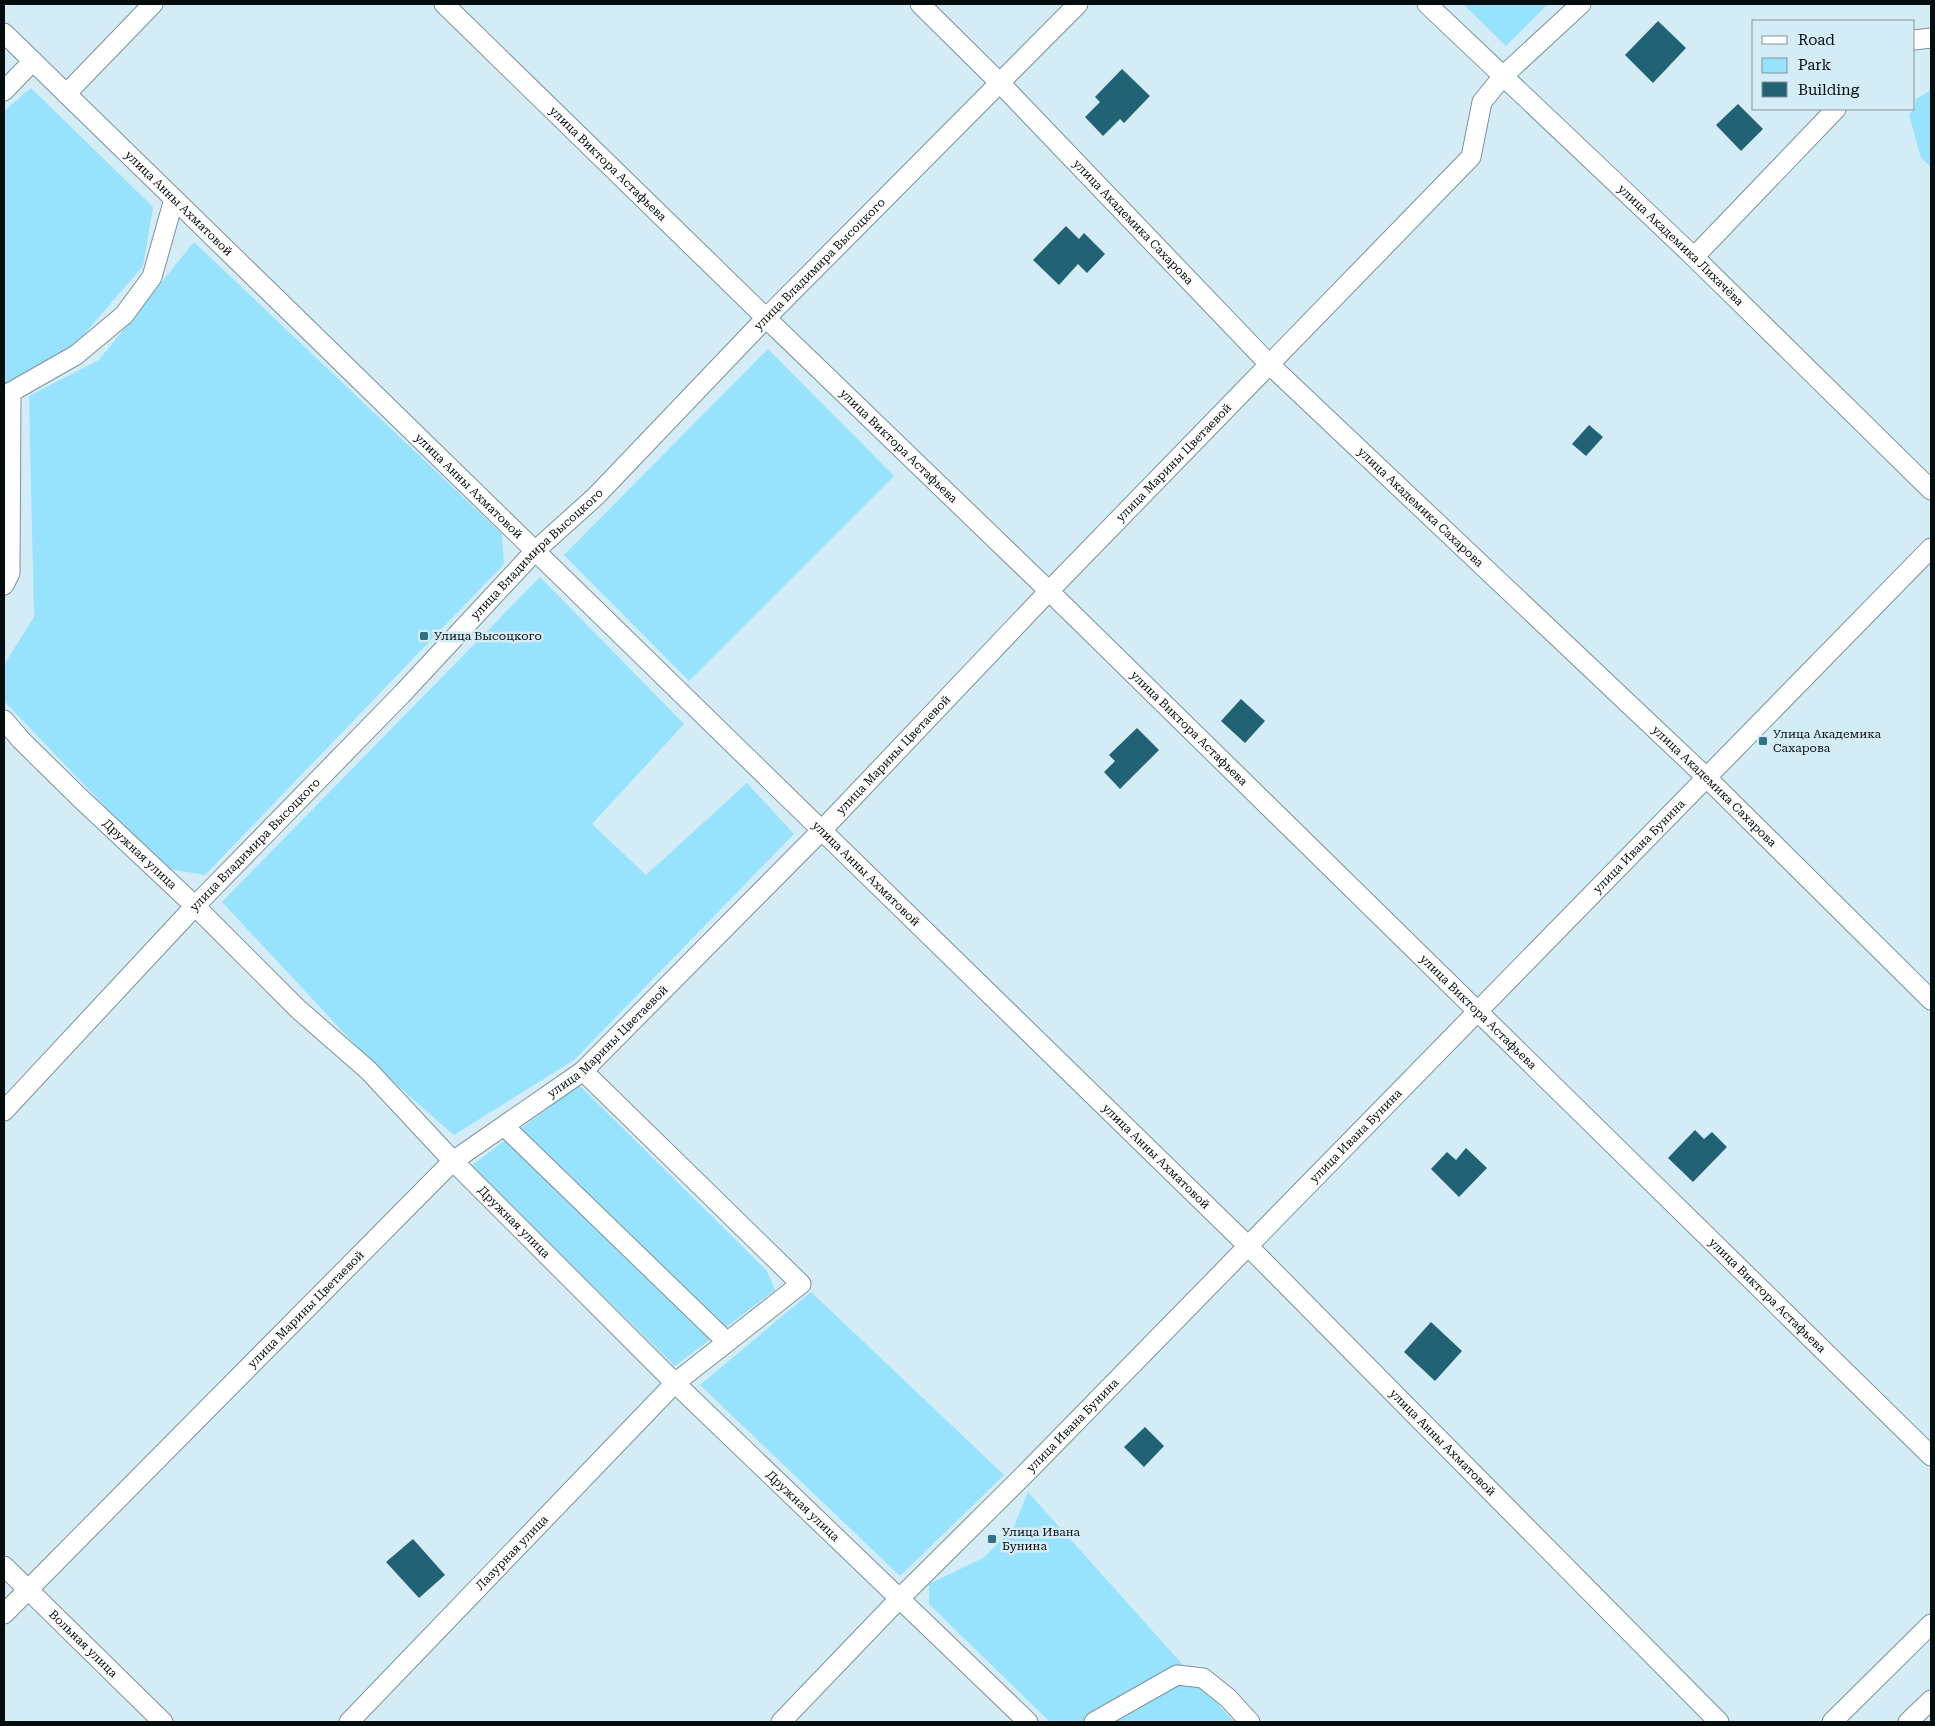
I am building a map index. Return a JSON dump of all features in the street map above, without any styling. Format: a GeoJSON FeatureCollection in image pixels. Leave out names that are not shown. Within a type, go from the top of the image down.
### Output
{"type":"FeatureCollection","features":[{"type":"Feature","properties":{"kind":"street"},"geometry":{"type":"LineString","coordinates":[[66,94],[153,4]]}},
{"type":"Feature","properties":{"kind":"street","name":"улица Виктора Астафьева"},"geometry":{"type":"LineString","coordinates":[[444,4],[1049,591],[1931,1456]]}},
{"type":"Feature","properties":{"kind":"street","name":"улица Академика Сахарова"},"geometry":{"type":"LineString","coordinates":[[920,4],[1000,83],[1270,365],[1706,777],[1931,1000]]}},
{"type":"Feature","properties":{"kind":"street","name":"улица Владимира Высоцкого"},"geometry":{"type":"LineString","coordinates":[[4,1111],[195,906],[402,694],[535,551],[596,496],[766,318],[1078,4]]}},
{"type":"Feature","properties":{"kind":"street","name":"улица Академика Лихачёва"},"geometry":{"type":"LineString","coordinates":[[1427,4],[1694,257],[1931,490]]}},
{"type":"Feature","properties":{"kind":"street","name":"улица Марины Цветаевой"},"geometry":{"type":"LineString","coordinates":[[4,1614],[453,1161],[583,1071],[822,830],[1049,591],[1471,157],[1482,102],[1504,76],[1581,4]]}},
{"type":"Feature","properties":{"kind":"street","name":"улица Анны Ахматовой"},"geometry":{"type":"LineString","coordinates":[[4,33],[1248,1246],[1719,1722]]}},
{"type":"Feature","properties":{"kind":"street"},"geometry":{"type":"LineString","coordinates":[[1915,40],[1931,38]]}},
{"type":"Feature","properties":{"kind":"street"},"geometry":{"type":"LineString","coordinates":[[4,91],[33,61]]}},
{"type":"Feature","properties":{"kind":"street"},"geometry":{"type":"LineString","coordinates":[[1694,257],[1835,110]]}},
{"type":"Feature","properties":{"kind":"street"},"geometry":{"type":"LineString","coordinates":[[4,585],[10,574],[11,392],[76,355],[124,315],[152,277],[174,199]]}},
{"type":"Feature","properties":{"kind":"street","name":"улица Ивана Бунина"},"geometry":{"type":"LineString","coordinates":[[780,1722],[1931,548]]}},
{"type":"Feature","properties":{"kind":"street","name":"Дружная улица"},"geometry":{"type":"LineString","coordinates":[[4,720],[80,797],[195,906],[298,1008],[368,1070],[453,1161],[675,1383],[1028,1722]]}},
{"type":"Feature","properties":{"kind":"street","name":"Лазурная улица"},"geometry":{"type":"LineString","coordinates":[[349,1722],[675,1383],[801,1284],[583,1071]]}},
{"type":"Feature","properties":{"kind":"street"},"geometry":{"type":"LineString","coordinates":[[504,1126],[727,1342]]}},
{"type":"Feature","properties":{"kind":"street","name":"Вольная улица"},"geometry":{"type":"LineString","coordinates":[[4,1566],[163,1722]]}},
{"type":"Feature","properties":{"kind":"street"},"geometry":{"type":"LineString","coordinates":[[1832,1722],[1931,1624]]}},
{"type":"Feature","properties":{"kind":"street"},"geometry":{"type":"LineString","coordinates":[[1094,1722],[1177,1675],[1203,1678],[1228,1698],[1250,1722]]}},
{"type":"Feature","properties":{"kind":"street"},"geometry":{"type":"LineString","coordinates":[[1908,1722],[1931,1700]]}},
{"type":"Feature","properties":{"kind":"green space"},"geometry":{"type":"Polygon","coordinates":[[[1463,4],[1548,4],[1506,46],[1463,4]]]}},
{"type":"Feature","properties":{"kind":"green space"},"geometry":{"type":"Polygon","coordinates":[[[31,88],[153,207],[143,266],[74,346],[7,385],[4,468],[4,111],[31,88]]]}},
{"type":"Feature","properties":{"kind":"green space"},"geometry":{"type":"Polygon","coordinates":[[[1931,90],[1931,167],[1921,158],[1909,115],[1915,110],[1916,99],[1931,90]]]}},
{"type":"Feature","properties":{"kind":"green space"},"geometry":{"type":"Polygon","coordinates":[[[194,242],[502,534],[504,564],[205,875],[164,868],[4,701],[4,665],[34,617],[29,396],[99,360],[194,242]]]}},
{"type":"Feature","properties":{"kind":"green space"},"geometry":{"type":"Polygon","coordinates":[[[768,349],[894,476],[689,681],[564,555],[768,349]]]}},
{"type":"Feature","properties":{"kind":"green space"},"geometry":{"type":"Polygon","coordinates":[[[540,577],[684,724],[592,824],[646,875],[747,783],[794,834],[574,1060],[454,1135],[373,1064],[222,902],[540,577]]]}},
{"type":"Feature","properties":{"kind":"green space"},"geometry":{"type":"Polygon","coordinates":[[[579,1085],[767,1271],[775,1290],[675,1366],[471,1166],[579,1085]]]}},
{"type":"Feature","properties":{"kind":"green space"},"geometry":{"type":"Polygon","coordinates":[[[811,1292],[1004,1475],[900,1576],[700,1385],[811,1292]]]}},
{"type":"Feature","properties":{"kind":"green space"},"geometry":{"type":"Polygon","coordinates":[[[1028,1492],[1234,1722],[1050,1722],[929,1604],[929,1584],[983,1558],[1013,1529],[1028,1492]]]}},
{"type":"Feature","properties":{"kind":"building"},"geometry":{"type":"Polygon","coordinates":[[[1658,21],[1686,48],[1653,83],[1625,55],[1658,21]]]}},
{"type":"Feature","properties":{"kind":"building"},"geometry":{"type":"Polygon","coordinates":[[[1122,69],[1150,96],[1124,123],[1120,119],[1103,136],[1085,117],[1100,102],[1095,97],[1122,69]]]}},
{"type":"Feature","properties":{"kind":"building"},"geometry":{"type":"Polygon","coordinates":[[[1738,104],[1763,129],[1741,151],[1716,125],[1738,104]]]}},
{"type":"Feature","properties":{"kind":"building"},"geometry":{"type":"Polygon","coordinates":[[[1066,226],[1079,239],[1084,233],[1105,254],[1087,273],[1078,264],[1059,285],[1033,260],[1066,226]]]}},
{"type":"Feature","properties":{"kind":"building"},"geometry":{"type":"Polygon","coordinates":[[[1589,425],[1603,437],[1586,456],[1572,444],[1589,425]]]}},
{"type":"Feature","properties":{"kind":"building"},"geometry":{"type":"Polygon","coordinates":[[[1241,699],[1265,721],[1245,743],[1221,721],[1241,699]]]}},
{"type":"Feature","properties":{"kind":"building"},"geometry":{"type":"Polygon","coordinates":[[[1137,728],[1159,750],[1120,789],[1104,772],[1115,761],[1109,755],[1137,728]]]}},
{"type":"Feature","properties":{"kind":"building"},"geometry":{"type":"Polygon","coordinates":[[[1695,1130],[1704,1139],[1712,1132],[1727,1147],[1693,1182],[1668,1158],[1695,1130]]]}},
{"type":"Feature","properties":{"kind":"building"},"geometry":{"type":"Polygon","coordinates":[[[1466,1148],[1487,1168],[1459,1197],[1431,1169],[1447,1152],[1456,1160],[1466,1148]]]}},
{"type":"Feature","properties":{"kind":"building"},"geometry":{"type":"Polygon","coordinates":[[[1431,1322],[1462,1351],[1435,1381],[1404,1352],[1431,1322]]]}},
{"type":"Feature","properties":{"kind":"building"},"geometry":{"type":"Polygon","coordinates":[[[1145,1427],[1164,1446],[1144,1467],[1124,1447],[1145,1427]]]}},
{"type":"Feature","properties":{"kind":"building"},"geometry":{"type":"Polygon","coordinates":[[[413,1539],[445,1575],[419,1598],[386,1562],[413,1539]]]}},
{"type":"Feature","properties":{"kind":"place","name":"Улица Высоцкого"},"geometry":{"type":"Point","coordinates":[424,636]}},
{"type":"Feature","properties":{"kind":"place","name":"Улица Академика Сахарова"},"geometry":{"type":"Point","coordinates":[1763,741]}},
{"type":"Feature","properties":{"kind":"place","name":"Улица Ивана Бунина"},"geometry":{"type":"Point","coordinates":[992,1539]}}]}
